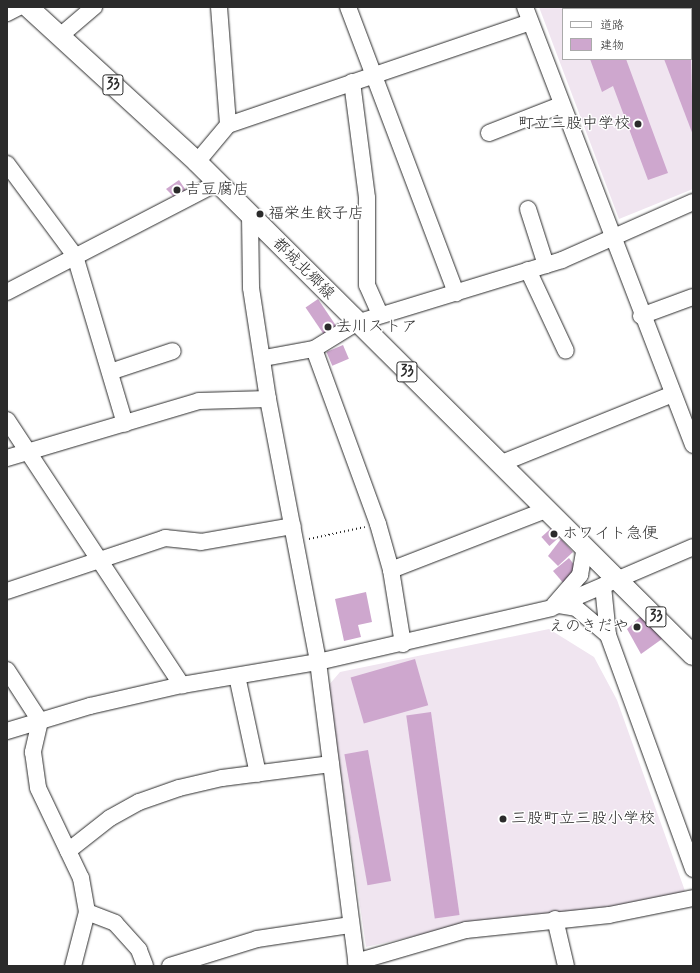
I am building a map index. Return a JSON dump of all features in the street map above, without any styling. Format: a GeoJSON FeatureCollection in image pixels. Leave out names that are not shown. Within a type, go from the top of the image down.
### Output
{"type":"FeatureCollection","features":[{"type":"Feature","properties":{"kind":"main road","name":"都城北郷線"},"geometry":{"type":"LineString","coordinates":[[28,7],[197,162],[356,323],[502,463],[585,546],[611,583],[693,655]]}},
{"type":"Feature","properties":{"kind":"street"},"geometry":{"type":"LineString","coordinates":[[7,13],[19,7]]}},
{"type":"Feature","properties":{"kind":"street"},"geometry":{"type":"LineString","coordinates":[[60,36],[94,7]]}},
{"type":"Feature","properties":{"kind":"street"},"geometry":{"type":"LineString","coordinates":[[219,7],[228,125]]}},
{"type":"Feature","properties":{"kind":"street"},"geometry":{"type":"LineString","coordinates":[[348,7],[456,293]]}},
{"type":"Feature","properties":{"kind":"street"},"geometry":{"type":"LineString","coordinates":[[197,162],[228,125],[374,75],[527,14],[641,316],[693,445]]}},
{"type":"Feature","properties":{"kind":"street"},"geometry":{"type":"LineString","coordinates":[[352,82],[367,198],[367,285],[380,314]]}},
{"type":"Feature","properties":{"kind":"street"},"geometry":{"type":"LineString","coordinates":[[489,132],[561,105]]}},
{"type":"Feature","properties":{"kind":"street"},"geometry":{"type":"LineString","coordinates":[[7,164],[75,256],[125,424]]}},
{"type":"Feature","properties":{"kind":"street"},"geometry":{"type":"LineString","coordinates":[[7,292],[217,183]]}},
{"type":"Feature","properties":{"kind":"street"},"geometry":{"type":"LineString","coordinates":[[264,358],[314,349],[356,323],[380,314],[456,293],[546,265],[693,202]]}},
{"type":"Feature","properties":{"kind":"street"},"geometry":{"type":"LineString","coordinates":[[528,209],[546,265]]}},
{"type":"Feature","properties":{"kind":"street"},"geometry":{"type":"LineString","coordinates":[[250,216],[252,288],[264,358],[268,399],[318,662],[356,964],[466,930],[555,920],[609,916],[693,898]]}},
{"type":"Feature","properties":{"kind":"street"},"geometry":{"type":"LineString","coordinates":[[528,270],[566,351]]}},
{"type":"Feature","properties":{"kind":"street"},"geometry":{"type":"LineString","coordinates":[[641,316],[693,297]]}},
{"type":"Feature","properties":{"kind":"street"},"geometry":{"type":"LineString","coordinates":[[314,349],[378,524],[391,570],[402,644]]}},
{"type":"Feature","properties":{"kind":"street"},"geometry":{"type":"LineString","coordinates":[[110,372],[173,351]]}},
{"type":"Feature","properties":{"kind":"street"},"geometry":{"type":"LineString","coordinates":[[502,463],[673,394]]}},
{"type":"Feature","properties":{"kind":"street"},"geometry":{"type":"LineString","coordinates":[[7,458],[26,451],[125,424],[199,401],[268,399]]}},
{"type":"Feature","properties":{"kind":"street"},"geometry":{"type":"LineString","coordinates":[[7,420],[26,451],[182,685]]}},
{"type":"Feature","properties":{"kind":"street"},"geometry":{"type":"LineString","coordinates":[[391,570],[548,509]]}},
{"type":"Feature","properties":{"kind":"street"},"geometry":{"type":"LineString","coordinates":[[7,591],[98,558],[165,538],[201,542],[294,534]]}},
{"type":"Feature","properties":{"kind":"street"},"geometry":{"type":"LineString","coordinates":[[555,606],[580,574],[585,546]]}},
{"type":"Feature","properties":{"kind":"street"},"geometry":{"type":"LineString","coordinates":[[7,731],[40,721],[182,685],[318,662],[402,644],[555,606],[693,547]]}},
{"type":"Feature","properties":{"kind":"street"},"geometry":{"type":"LineString","coordinates":[[611,583],[608,635],[693,869]]}},
{"type":"Feature","properties":{"kind":"street"},"geometry":{"type":"LineString","coordinates":[[555,606],[576,608],[608,635]]}},
{"type":"Feature","properties":{"kind":"street"},"geometry":{"type":"LineString","coordinates":[[7,670],[40,721],[33,752],[34,770],[38,788],[80,878],[87,912],[73,966]]}},
{"type":"Feature","properties":{"kind":"street"},"geometry":{"type":"LineString","coordinates":[[237,676],[258,774]]}},
{"type":"Feature","properties":{"kind":"street"},"geometry":{"type":"LineString","coordinates":[[68,851],[110,818],[139,802],[179,788],[258,774],[331,764]]}},
{"type":"Feature","properties":{"kind":"street"},"geometry":{"type":"LineString","coordinates":[[87,912],[115,923],[139,950],[144,966]]}},
{"type":"Feature","properties":{"kind":"street"},"geometry":{"type":"LineString","coordinates":[[555,920],[566,966]]}},
{"type":"Feature","properties":{"kind":"street"},"geometry":{"type":"LineString","coordinates":[[170,966],[257,939],[351,925]]}},
{"type":"Feature","properties":{"kind":"path"},"geometry":{"type":"LineString","coordinates":[[294,534],[378,524]]}},
{"type":"Feature","properties":{"kind":"shaded area","name":"町立三股中学校"},"geometry":{"type":"Polygon","coordinates":[[[539,7],[693,7],[693,189],[619,219],[539,7]]]}},
{"type":"Feature","properties":{"kind":"shaded area","name":"三股町立三股小学校"},"geometry":{"type":"Polygon","coordinates":[[[549,629],[594,657],[617,700],[685,891],[682,895],[614,906],[464,925],[366,947],[328,686],[340,672],[549,629]]]}},
{"type":"Feature","properties":{"kind":"building"},"geometry":{"type":"Polygon","coordinates":[[[645,7],[671,7],[671,8],[645,7]]]}},
{"type":"Feature","properties":{"kind":"building"},"geometry":{"type":"Polygon","coordinates":[[[590,60],[626,60],[668,173],[648,180],[613,86],[602,92],[590,60]]]}},
{"type":"Feature","properties":{"kind":"building"},"geometry":{"type":"Polygon","coordinates":[[[664,60],[691,60],[693,135],[664,60]]]}},
{"type":"Feature","properties":{"kind":"building"},"geometry":{"type":"Polygon","coordinates":[[[179,180],[187,192],[176,199],[166,189],[179,180]]]}},
{"type":"Feature","properties":{"kind":"building"},"geometry":{"type":"Polygon","coordinates":[[[318,299],[339,330],[326,338],[306,307],[318,299]]]}},
{"type":"Feature","properties":{"kind":"building"},"geometry":{"type":"Polygon","coordinates":[[[343,345],[349,359],[332,366],[326,352],[343,345]]]}},
{"type":"Feature","properties":{"kind":"building"},"geometry":{"type":"Polygon","coordinates":[[[557,523],[565,532],[549,546],[541,537],[557,523]]]}},
{"type":"Feature","properties":{"kind":"building"},"geometry":{"type":"Polygon","coordinates":[[[561,539],[573,552],[558,566],[548,556],[561,539]]]}},
{"type":"Feature","properties":{"kind":"building"},"geometry":{"type":"Polygon","coordinates":[[[569,558],[578,570],[565,585],[553,571],[569,558]]]}},
{"type":"Feature","properties":{"kind":"building"},"geometry":{"type":"Polygon","coordinates":[[[366,592],[372,622],[358,625],[361,637],[344,641],[335,599],[366,592]]]}},
{"type":"Feature","properties":{"kind":"building"},"geometry":{"type":"Polygon","coordinates":[[[641,616],[662,639],[641,654],[627,629],[641,616]]]}},
{"type":"Feature","properties":{"kind":"building"},"geometry":{"type":"Polygon","coordinates":[[[415,659],[428,705],[364,724],[351,677],[415,659]]]}},
{"type":"Feature","properties":{"kind":"building"},"geometry":{"type":"Polygon","coordinates":[[[431,712],[460,915],[435,918],[406,715],[431,712]]]}},
{"type":"Feature","properties":{"kind":"building"},"geometry":{"type":"Polygon","coordinates":[[[368,750],[391,881],[367,885],[344,754],[368,750]]]}},
{"type":"Feature","properties":{"kind":"place","name":"町立三股中学校"},"geometry":{"type":"Point","coordinates":[638,124]}},
{"type":"Feature","properties":{"kind":"place","name":"吉豆腐店"},"geometry":{"type":"Point","coordinates":[177,190]}},
{"type":"Feature","properties":{"kind":"place","name":"福栄生餃子店"},"geometry":{"type":"Point","coordinates":[260,214]}},
{"type":"Feature","properties":{"kind":"place","name":"去川ストア"},"geometry":{"type":"Point","coordinates":[328,327]}},
{"type":"Feature","properties":{"kind":"place","name":"ホワイト急便"},"geometry":{"type":"Point","coordinates":[554,534]}},
{"type":"Feature","properties":{"kind":"place","name":"えのきだや"},"geometry":{"type":"Point","coordinates":[637,627]}},
{"type":"Feature","properties":{"kind":"place","name":"三股町立三股小学校"},"geometry":{"type":"Point","coordinates":[503,819]}}]}
